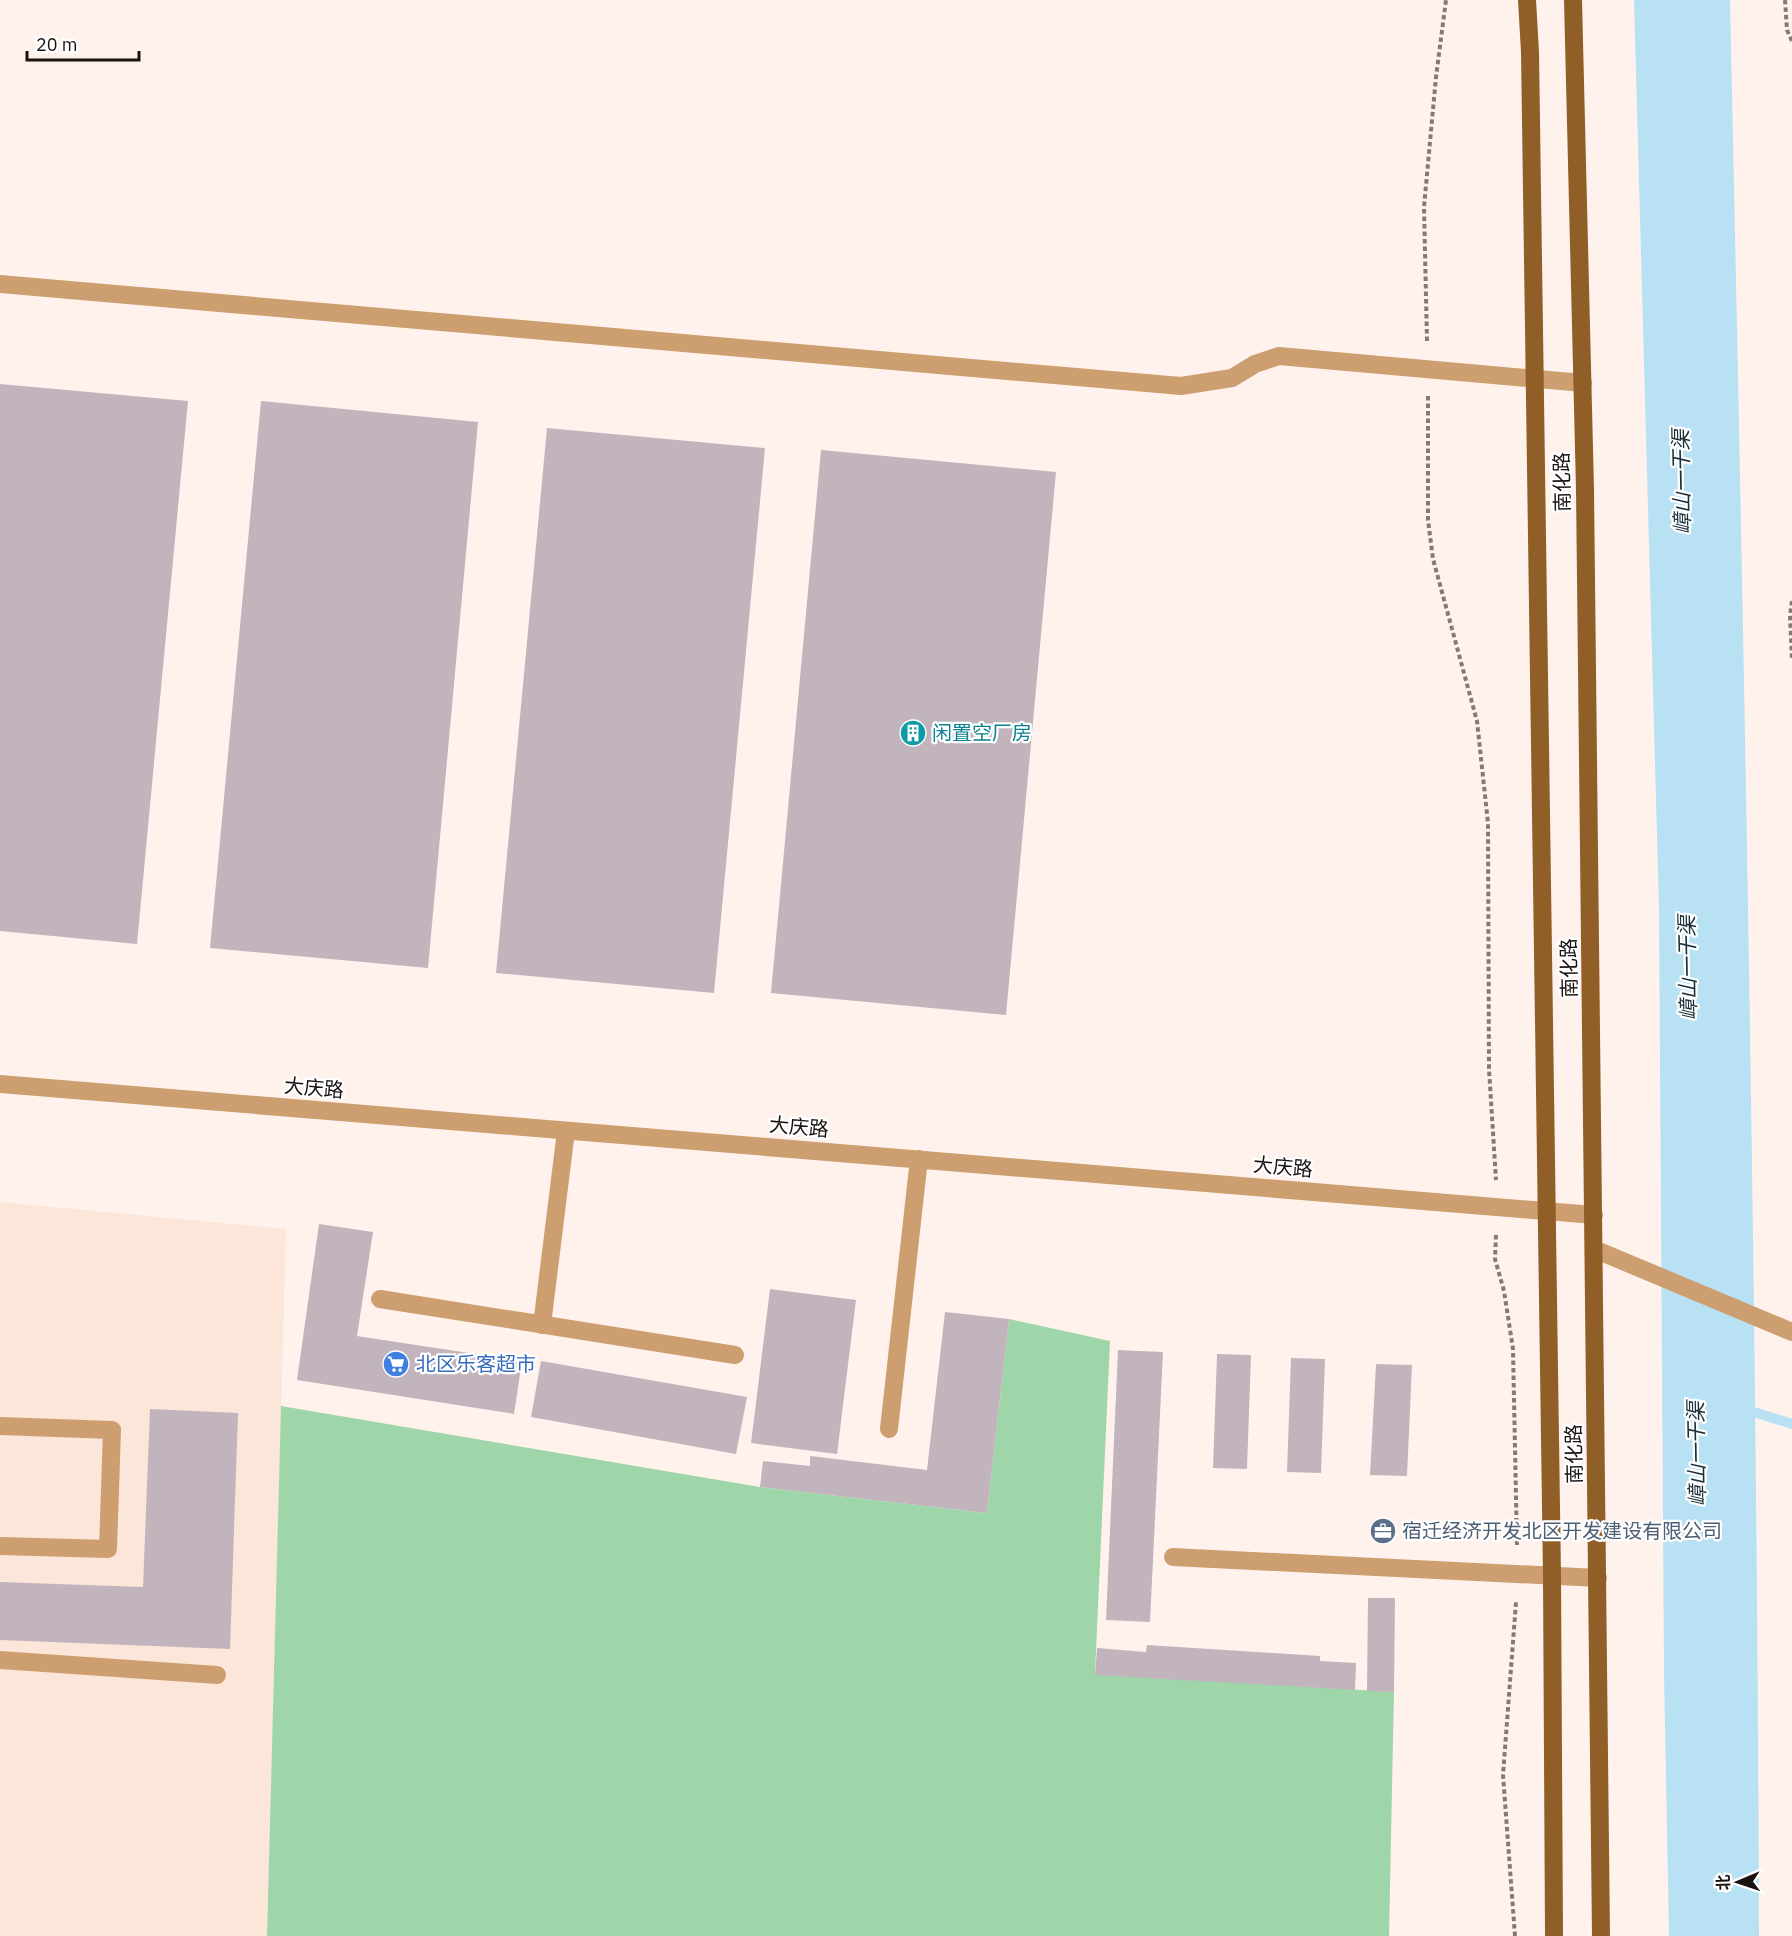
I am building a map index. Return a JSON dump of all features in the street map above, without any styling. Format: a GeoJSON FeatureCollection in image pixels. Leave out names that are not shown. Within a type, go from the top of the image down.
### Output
{"type":"FeatureCollection","features":[{"type":"Feature","properties":{"kind":"main road","name":"南化路"},"geometry":{"type":"LineString","coordinates":[[1527,0],[1530,52],[1552,1575],[1554,1936]]}},
{"type":"Feature","properties":{"kind":"main road","name":"南化路"},"geometry":{"type":"LineString","coordinates":[[1573,0],[1582,383],[1594,1215],[1601,1936]]}},
{"type":"Feature","properties":{"kind":"street"},"geometry":{"type":"LineString","coordinates":[[0,284],[1181,386],[1232,378],[1255,364],[1279,356],[1582,383]]}},
{"type":"Feature","properties":{"kind":"street","name":"大庆路"},"geometry":{"type":"LineString","coordinates":[[0,1084],[1594,1215]]}},
{"type":"Feature","properties":{"kind":"street"},"geometry":{"type":"LineString","coordinates":[[542,1325],[566,1131]]}},
{"type":"Feature","properties":{"kind":"street"},"geometry":{"type":"LineString","coordinates":[[889,1429],[919,1159]]}},
{"type":"Feature","properties":{"kind":"street"},"geometry":{"type":"LineString","coordinates":[[1594,1249],[1792,1332]]}},
{"type":"Feature","properties":{"kind":"street"},"geometry":{"type":"LineString","coordinates":[[380,1299],[735,1355]]}},
{"type":"Feature","properties":{"kind":"street"},"geometry":{"type":"LineString","coordinates":[[0,1426],[112,1430],[108,1549],[0,1546]]}},
{"type":"Feature","properties":{"kind":"street"},"geometry":{"type":"LineString","coordinates":[[1173,1557],[1598,1578]]}},
{"type":"Feature","properties":{"kind":"street"},"geometry":{"type":"LineString","coordinates":[[0,1660],[217,1675]]}},
{"type":"Feature","properties":{"kind":"path"},"geometry":{"type":"LineString","coordinates":[[1446,0],[1436,77],[1424,207],[1428,369],[1428,520],[1433,559],[1477,721],[1488,823],[1489,1069],[1497,1207],[1494,1259],[1504,1291],[1513,1349],[1518,1574],[1503,1774],[1515,1936]]}},
{"type":"Feature","properties":{"kind":"path"},"geometry":{"type":"LineString","coordinates":[[1785,0],[1787,30],[1792,41]]}},
{"type":"Feature","properties":{"kind":"path"},"geometry":{"type":"LineString","coordinates":[[1792,601],[1790,615],[1792,660]]}},
{"type":"Feature","properties":{"kind":"shaded area"},"geometry":{"type":"Polygon","coordinates":[[[0,1202],[286,1229],[267,1936],[0,1936],[0,1202]]]}},
{"type":"Feature","properties":{"kind":"green space"},"geometry":{"type":"Polygon","coordinates":[[[1009,1319],[1110,1341],[1095,1674],[1394,1692],[1389,1936],[267,1936],[281,1406],[760,1487],[987,1513],[1009,1319]]]}},
{"type":"Feature","properties":{"kind":"water","name":"嶂山一干渠"},"geometry":{"type":"Polygon","coordinates":[[[1634,0],[1730,0],[1753,1210],[1759,1936],[1669,1936],[1664,1672],[1659,908],[1634,0]]]}},
{"type":"Feature","properties":{"kind":"building"},"geometry":{"type":"Polygon","coordinates":[[[0,384],[188,401],[137,944],[0,931],[0,384]]]}},
{"type":"Feature","properties":{"kind":"building"},"geometry":{"type":"Polygon","coordinates":[[[261,401],[478,422],[428,968],[210,948],[261,401]]]}},
{"type":"Feature","properties":{"kind":"building"},"geometry":{"type":"Polygon","coordinates":[[[547,428],[765,448],[714,993],[496,973],[547,428]]]}},
{"type":"Feature","properties":{"kind":"building","name":"闲置空厂房"},"geometry":{"type":"Polygon","coordinates":[[[821,450],[1056,472],[1006,1015],[771,993],[821,450]]]}},
{"type":"Feature","properties":{"kind":"building"},"geometry":{"type":"Polygon","coordinates":[[[319,1224],[373,1232],[357,1336],[522,1361],[514,1414],[297,1380],[319,1224]]]}},
{"type":"Feature","properties":{"kind":"building"},"geometry":{"type":"Polygon","coordinates":[[[770,1289],[856,1300],[837,1454],[751,1443],[770,1289]]]}},
{"type":"Feature","properties":{"kind":"building"},"geometry":{"type":"Polygon","coordinates":[[[945,1312],[1009,1319],[987,1513],[760,1487],[763,1461],[810,1466],[810,1456],[927,1470],[945,1312]]]}},
{"type":"Feature","properties":{"kind":"building"},"geometry":{"type":"Polygon","coordinates":[[[1118,1350],[1163,1352],[1150,1622],[1106,1620],[1118,1350]]]}},
{"type":"Feature","properties":{"kind":"building"},"geometry":{"type":"Polygon","coordinates":[[[1217,1354],[1251,1355],[1247,1469],[1213,1468],[1217,1354]]]}},
{"type":"Feature","properties":{"kind":"building"},"geometry":{"type":"Polygon","coordinates":[[[1291,1358],[1325,1359],[1321,1473],[1287,1472],[1291,1358]]]}},
{"type":"Feature","properties":{"kind":"building"},"geometry":{"type":"Polygon","coordinates":[[[541,1361],[747,1397],[736,1454],[531,1417],[541,1361]]]}},
{"type":"Feature","properties":{"kind":"building"},"geometry":{"type":"Polygon","coordinates":[[[1376,1364],[1412,1365],[1407,1476],[1370,1475],[1376,1364]]]}},
{"type":"Feature","properties":{"kind":"building"},"geometry":{"type":"Polygon","coordinates":[[[150,1409],[238,1413],[230,1649],[0,1640],[0,1582],[143,1587],[150,1409]]]}},
{"type":"Feature","properties":{"kind":"building"},"geometry":{"type":"Polygon","coordinates":[[[1368,1598],[1395,1598],[1394,1692],[1367,1691],[1368,1598]]]}},
{"type":"Feature","properties":{"kind":"building"},"geometry":{"type":"Polygon","coordinates":[[[1147,1645],[1320,1656],[1320,1661],[1356,1663],[1355,1690],[1095,1675],[1097,1648],[1146,1652],[1147,1645]]]}},
{"type":"Feature","properties":{"kind":"waterway"},"geometry":{"type":"LineString","coordinates":[[1741,1408],[1792,1424]]}},
{"type":"Feature","properties":{"kind":"place","name":"闲置空厂房"},"geometry":{"type":"Point","coordinates":[913,733]}},
{"type":"Feature","properties":{"kind":"place","name":"北区乐客超市"},"geometry":{"type":"Point","coordinates":[396,1364]}},
{"type":"Feature","properties":{"kind":"place","name":"宿迁经济开发北区开发建设有限公司"},"geometry":{"type":"Point","coordinates":[1383,1531]}}]}
